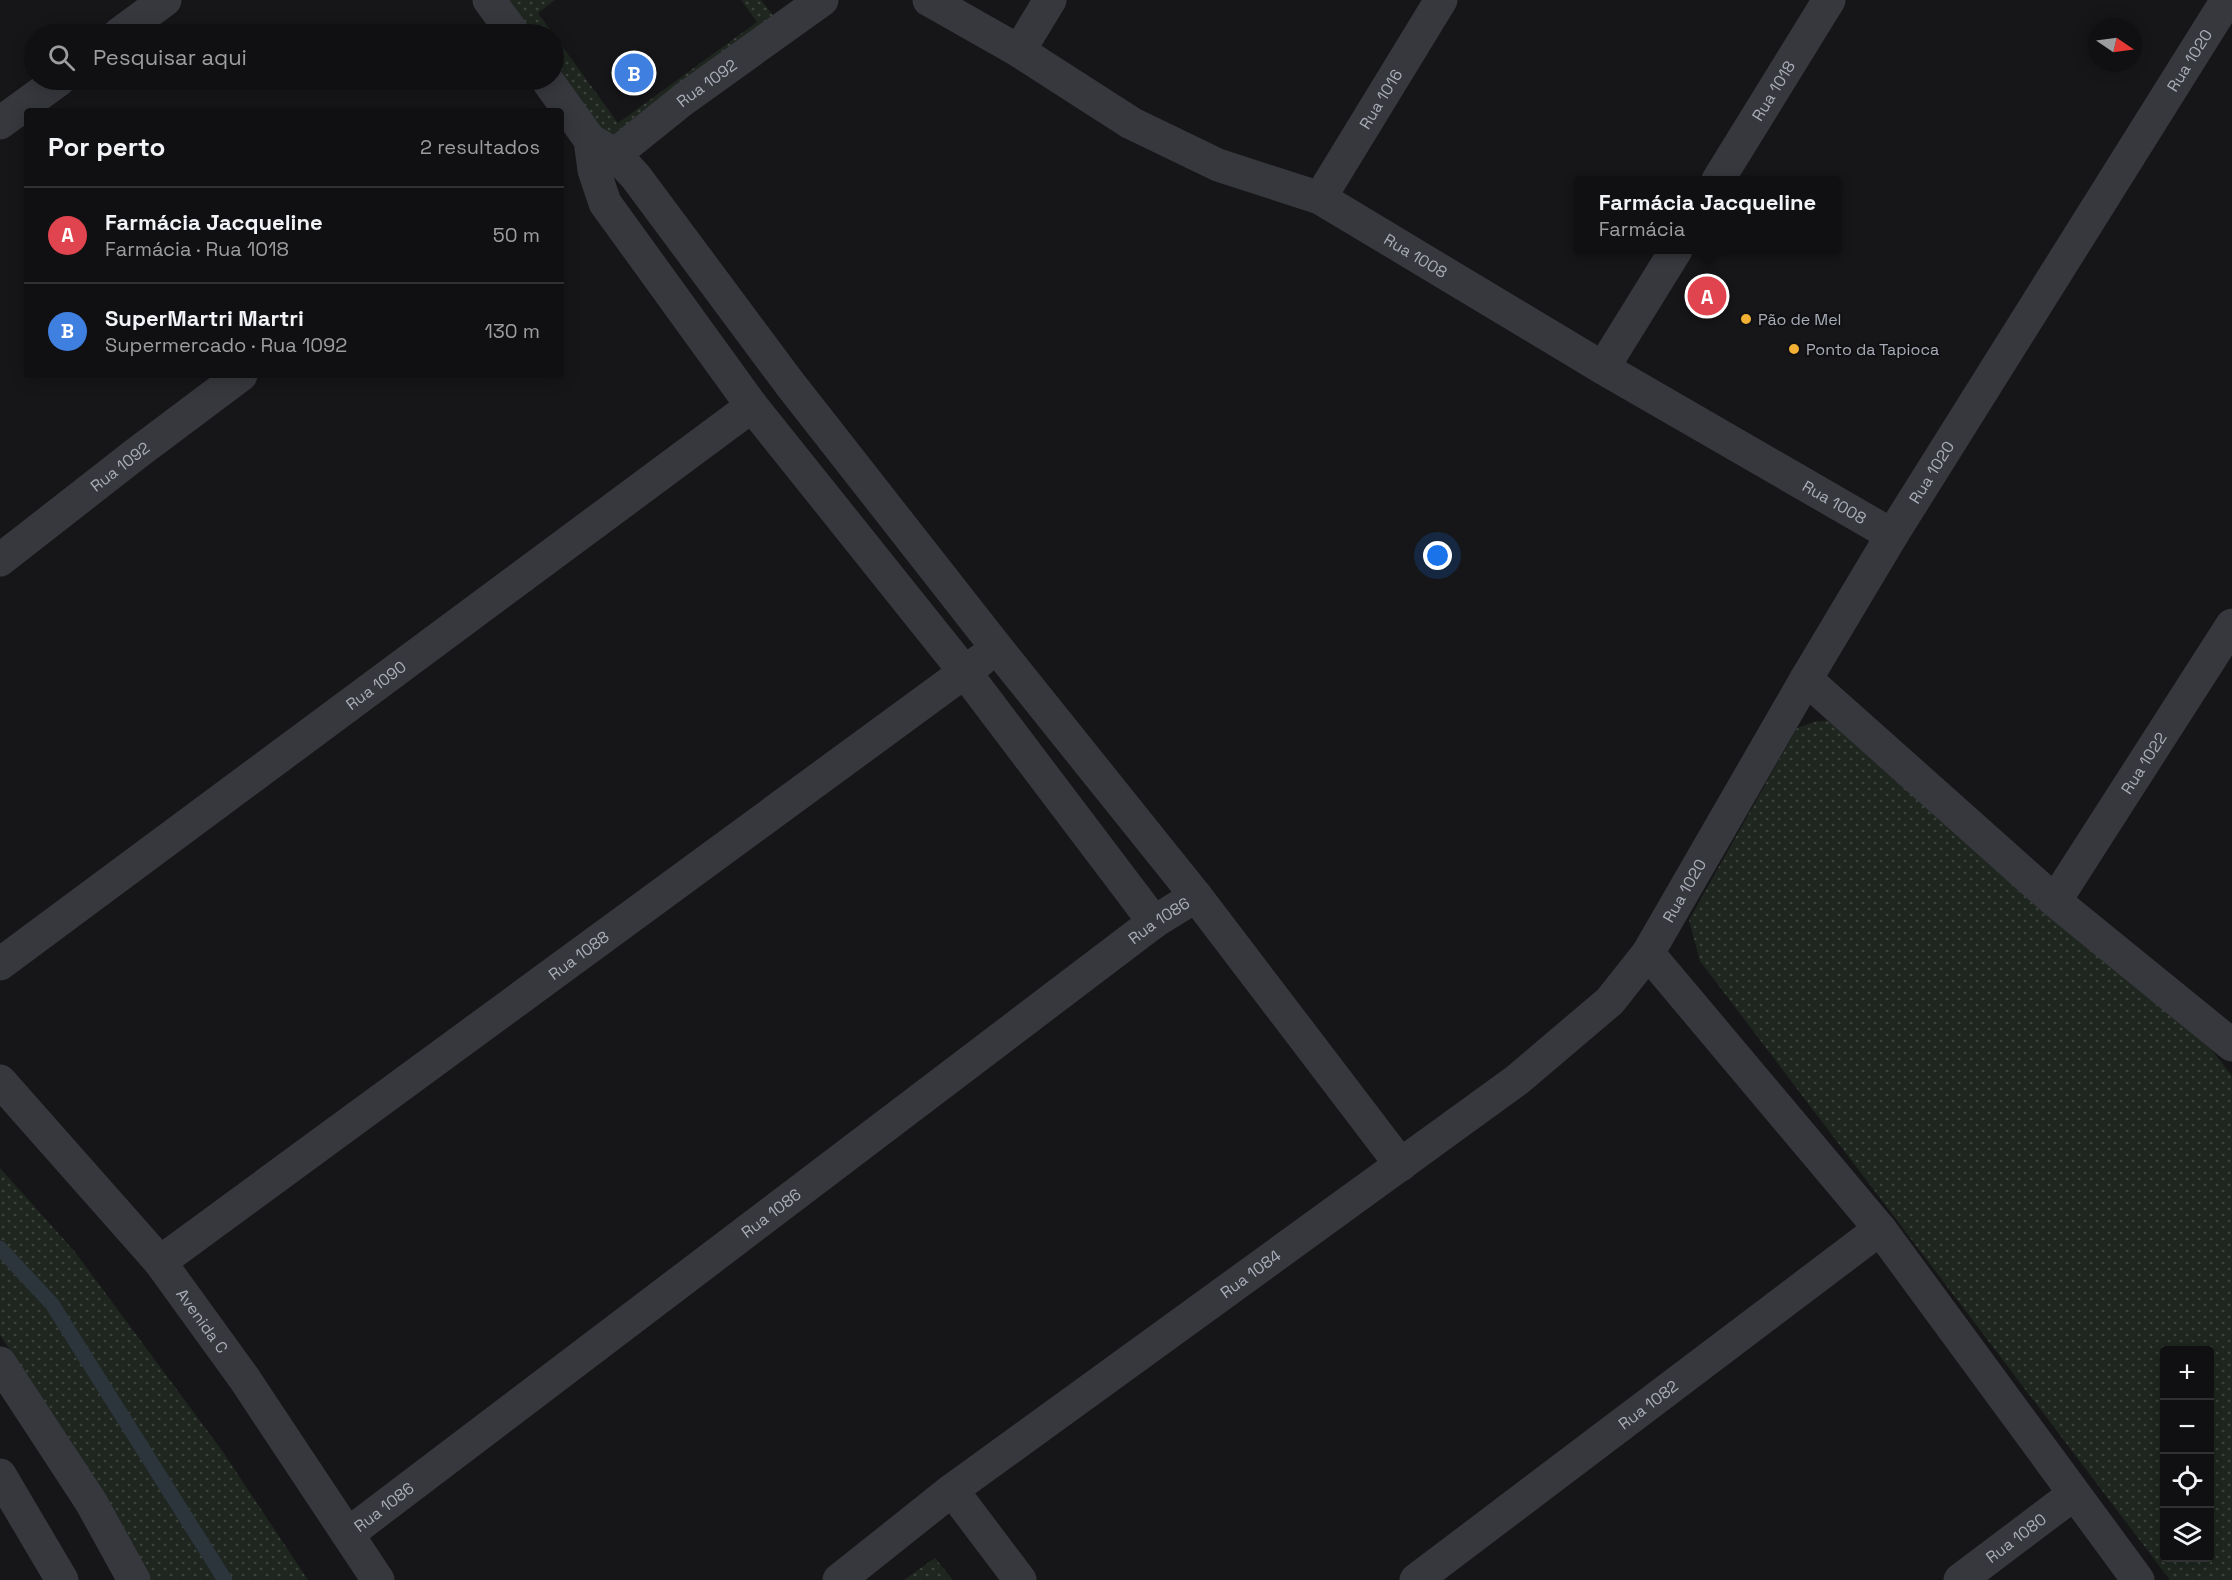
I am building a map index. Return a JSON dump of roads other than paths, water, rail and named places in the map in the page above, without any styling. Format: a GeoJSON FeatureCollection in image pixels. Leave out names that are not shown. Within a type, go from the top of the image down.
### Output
{"type":"FeatureCollection","features":[{"type":"Feature","properties":{"kind":"street"},"geometry":{"type":"LineString","coordinates":[[133,24],[165,0]]}},
{"type":"Feature","properties":{"kind":"street"},"geometry":{"type":"LineString","coordinates":[[489,0],[507,24]]}},
{"type":"Feature","properties":{"kind":"street","name":"Rua 1092"},"geometry":{"type":"LineString","coordinates":[[588,145],[684,99],[822,0]]}},
{"type":"Feature","properties":{"kind":"street","name":"Rua 1008"},"geometry":{"type":"LineString","coordinates":[[928,0],[1019,51],[1131,123],[1218,165],[1320,198],[1603,368],[1892,535]]}},
{"type":"Feature","properties":{"kind":"street"},"geometry":{"type":"LineString","coordinates":[[1019,51],[1050,0]]}},
{"type":"Feature","properties":{"kind":"street","name":"Rua 1016"},"geometry":{"type":"LineString","coordinates":[[1320,198],[1441,0]]}},
{"type":"Feature","properties":{"kind":"street","name":"Rua 1018"},"geometry":{"type":"LineString","coordinates":[[1720,176],[1829,0]]}},
{"type":"Feature","properties":{"kind":"street","name":"Rua 1020"},"geometry":{"type":"LineString","coordinates":[[1648,953],[1892,535],[2227,0]]}},
{"type":"Feature","properties":{"kind":"street"},"geometry":{"type":"LineString","coordinates":[[0,123],[45,90]]}},
{"type":"Feature","properties":{"kind":"street"},"geometry":{"type":"LineString","coordinates":[[553,90],[588,145],[605,203],[753,406],[964,671],[1154,922]]}},
{"type":"Feature","properties":{"kind":"street"},"geometry":{"type":"LineString","coordinates":[[588,145],[636,177],[790,384],[997,648],[1196,896],[1401,1165]]}},
{"type":"Feature","properties":{"kind":"street"},"geometry":{"type":"LineString","coordinates":[[1603,368],[1673,254]]}},
{"type":"Feature","properties":{"kind":"street","name":"Rua 1092"},"geometry":{"type":"LineString","coordinates":[[0,560],[238,378]]}},
{"type":"Feature","properties":{"kind":"street","name":"Rua 1090"},"geometry":{"type":"LineString","coordinates":[[0,964],[753,406]]}},
{"type":"Feature","properties":{"kind":"street","name":"Rua 1022"},"geometry":{"type":"LineString","coordinates":[[2055,902],[2232,625]]}},
{"type":"Feature","properties":{"kind":"street","name":"Rua 1088"},"geometry":{"type":"LineString","coordinates":[[160,1262],[997,648]]}},
{"type":"Feature","properties":{"kind":"street"},"geometry":{"type":"LineString","coordinates":[[1806,679],[2055,902],[2232,1045]]}},
{"type":"Feature","properties":{"kind":"street","name":"Rua 1086"},"geometry":{"type":"LineString","coordinates":[[348,1534],[1154,922],[1196,896]]}},
{"type":"Feature","properties":{"kind":"street"},"geometry":{"type":"LineString","coordinates":[[1648,953],[1880,1229],[2138,1580]]}},
{"type":"Feature","properties":{"kind":"street","name":"Rua 1084"},"geometry":{"type":"LineString","coordinates":[[839,1580],[952,1490],[1517,1080],[1610,1001],[1648,953]]}},
{"type":"Feature","properties":{"kind":"street","name":"Avenida C"},"geometry":{"type":"LineString","coordinates":[[0,1081],[160,1262],[244,1378],[378,1580]]}},
{"type":"Feature","properties":{"kind":"street","name":"Rua 1082"},"geometry":{"type":"LineString","coordinates":[[1416,1580],[1880,1229]]}},
{"type":"Feature","properties":{"kind":"street"},"geometry":{"type":"LineString","coordinates":[[0,1363],[91,1502],[134,1580]]}},
{"type":"Feature","properties":{"kind":"street"},"geometry":{"type":"LineString","coordinates":[[0,1475],[62,1580]]}},
{"type":"Feature","properties":{"kind":"street"},"geometry":{"type":"LineString","coordinates":[[952,1490],[1020,1580]]}},
{"type":"Feature","properties":{"kind":"street","name":"Rua 1080"},"geometry":{"type":"LineString","coordinates":[[1960,1580],[2074,1494]]}},
{"type":"Feature","properties":{"kind":"waterway"},"geometry":{"type":"LineString","coordinates":[[0,1248],[52,1304],[225,1580]]}},
{"type":"Feature","properties":{"kind":"place","name":"SuperMartri Martri"},"geometry":{"type":"Point","coordinates":[634,73]}},
{"type":"Feature","properties":{"kind":"place","name":"Farmácia Jacqueline"},"geometry":{"type":"Point","coordinates":[1707,296]}},
{"type":"Feature","properties":{"kind":"place","name":"Pão de Mel"},"geometry":{"type":"Point","coordinates":[1746,319]}},
{"type":"Feature","properties":{"kind":"place","name":"Ponto da Tapioca"},"geometry":{"type":"Point","coordinates":[1794,349]}}]}
